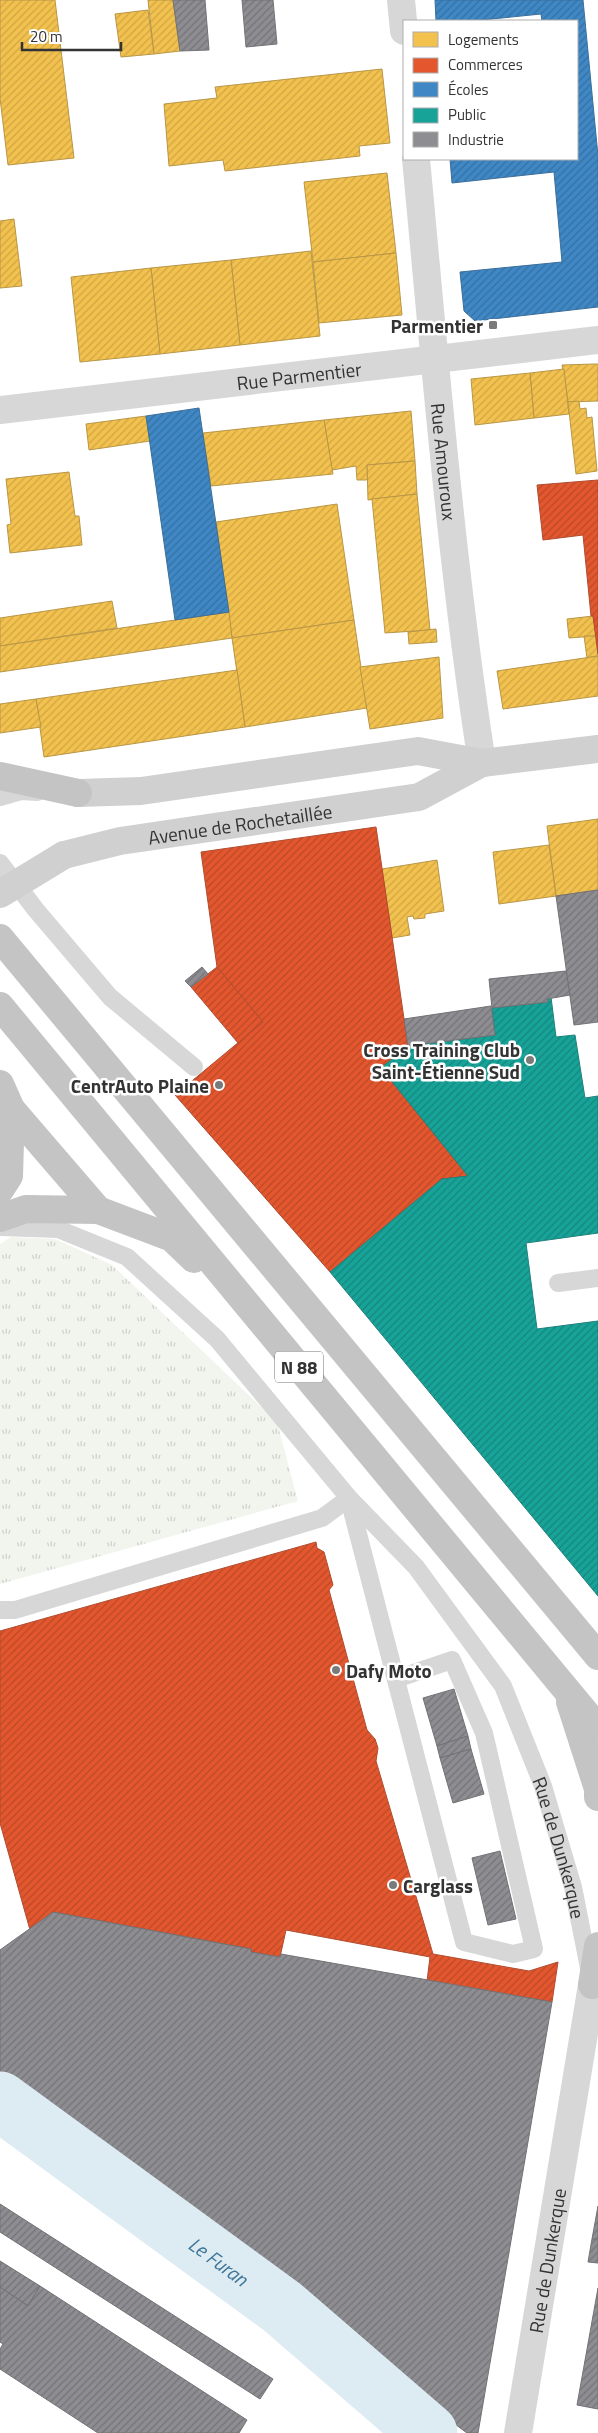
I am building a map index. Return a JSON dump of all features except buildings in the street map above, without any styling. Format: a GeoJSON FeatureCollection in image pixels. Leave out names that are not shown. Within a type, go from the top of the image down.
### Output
{"type":"FeatureCollection","features":[{"type":"Feature","properties":{"kind":"highway"},"geometry":{"type":"LineString","coordinates":[[0,776],[78,794]]}},
{"type":"Feature","properties":{"kind":"highway","name":"N 88"},"geometry":{"type":"LineString","coordinates":[[0,938],[598,1656]]}},
{"type":"Feature","properties":{"kind":"highway","name":"N 88"},"geometry":{"type":"LineString","coordinates":[[0,1006],[598,1728]]}},
{"type":"Feature","properties":{"kind":"highway"},"geometry":{"type":"LineString","coordinates":[[0,1084],[11,1109],[98,1210]]}},
{"type":"Feature","properties":{"kind":"highway"},"geometry":{"type":"LineString","coordinates":[[0,1190],[9,1176],[11,1109]]}},
{"type":"Feature","properties":{"kind":"highway"},"geometry":{"type":"LineString","coordinates":[[0,1218],[26,1209],[98,1210],[172,1238],[256,1316]]}},
{"type":"Feature","properties":{"kind":"highway"},"geometry":{"type":"LineString","coordinates":[[565,1686],[598,1789],[598,1797]]}},
{"type":"Feature","properties":{"kind":"highway"},"geometry":{"type":"LineString","coordinates":[[595,1981],[598,1946]]}},
{"type":"Feature","properties":{"kind":"street"},"geometry":{"type":"LineString","coordinates":[[401,0],[403,21]]}},
{"type":"Feature","properties":{"kind":"street","name":"Rue Amouroux"},"geometry":{"type":"LineString","coordinates":[[416,160],[461,609],[482,763]]}},
{"type":"Feature","properties":{"kind":"street","name":"Rue Parmentier"},"geometry":{"type":"LineString","coordinates":[[0,410],[598,340]]}},
{"type":"Feature","properties":{"kind":"street","name":"Avenue de Rochetaillée"},"geometry":{"type":"LineString","coordinates":[[78,794],[141,791],[418,751],[482,763],[598,749]]}},
{"type":"Feature","properties":{"kind":"street","name":"Avenue de Rochetaillée"},"geometry":{"type":"LineString","coordinates":[[0,894],[64,854],[120,841],[420,797],[482,763]]}},
{"type":"Feature","properties":{"kind":"street","name":"Rue de Dunkerque"},"geometry":{"type":"LineString","coordinates":[[521,2432],[595,1981]]}},
{"type":"Feature","properties":{"kind":"lane"},"geometry":{"type":"LineString","coordinates":[[0,797],[21,791],[78,794]]}},
{"type":"Feature","properties":{"kind":"lane"},"geometry":{"type":"LineString","coordinates":[[0,863],[36,910],[110,997],[194,1067]]}},
{"type":"Feature","properties":{"kind":"lane","name":"Rue de Dunkerque"},"geometry":{"type":"LineString","coordinates":[[0,1227],[58,1229],[127,1257],[216,1339],[349,1498],[416,1567],[503,1686],[543,1786],[573,1887],[595,1981]]}},
{"type":"Feature","properties":{"kind":"lane"},"geometry":{"type":"LineString","coordinates":[[558,1283],[598,1278]]}},
{"type":"Feature","properties":{"kind":"lane"},"geometry":{"type":"LineString","coordinates":[[0,1610],[15,1610],[322,1518],[349,1498],[464,1942],[513,1954],[534,1949],[484,1733],[452,1660],[396,1679]]}},
{"type":"Feature","properties":{"kind":"green space"},"geometry":{"type":"Polygon","coordinates":[[[11,1237],[55,1239],[112,1265],[277,1422],[298,1501],[0,1584],[0,1244],[11,1237]]]}},
{"type":"Feature","properties":{"kind":"waterway","name":"Le Furan"},"geometry":{"type":"LineString","coordinates":[[0,2101],[282,2307],[428,2433]]}},
{"type":"Feature","properties":{"kind":"place","name":"Parmentier"},"geometry":{"type":"Point","coordinates":[493,325]}},
{"type":"Feature","properties":{"kind":"place","name":"Cross Training Club Saint-Étienne Sud"},"geometry":{"type":"Point","coordinates":[530,1060]}},
{"type":"Feature","properties":{"kind":"place","name":"CentrAuto Plaine"},"geometry":{"type":"Point","coordinates":[219,1085]}},
{"type":"Feature","properties":{"kind":"place","name":"Dafy Moto"},"geometry":{"type":"Point","coordinates":[336,1670]}},
{"type":"Feature","properties":{"kind":"place","name":"Carglass"},"geometry":{"type":"Point","coordinates":[393,1885]}}]}
